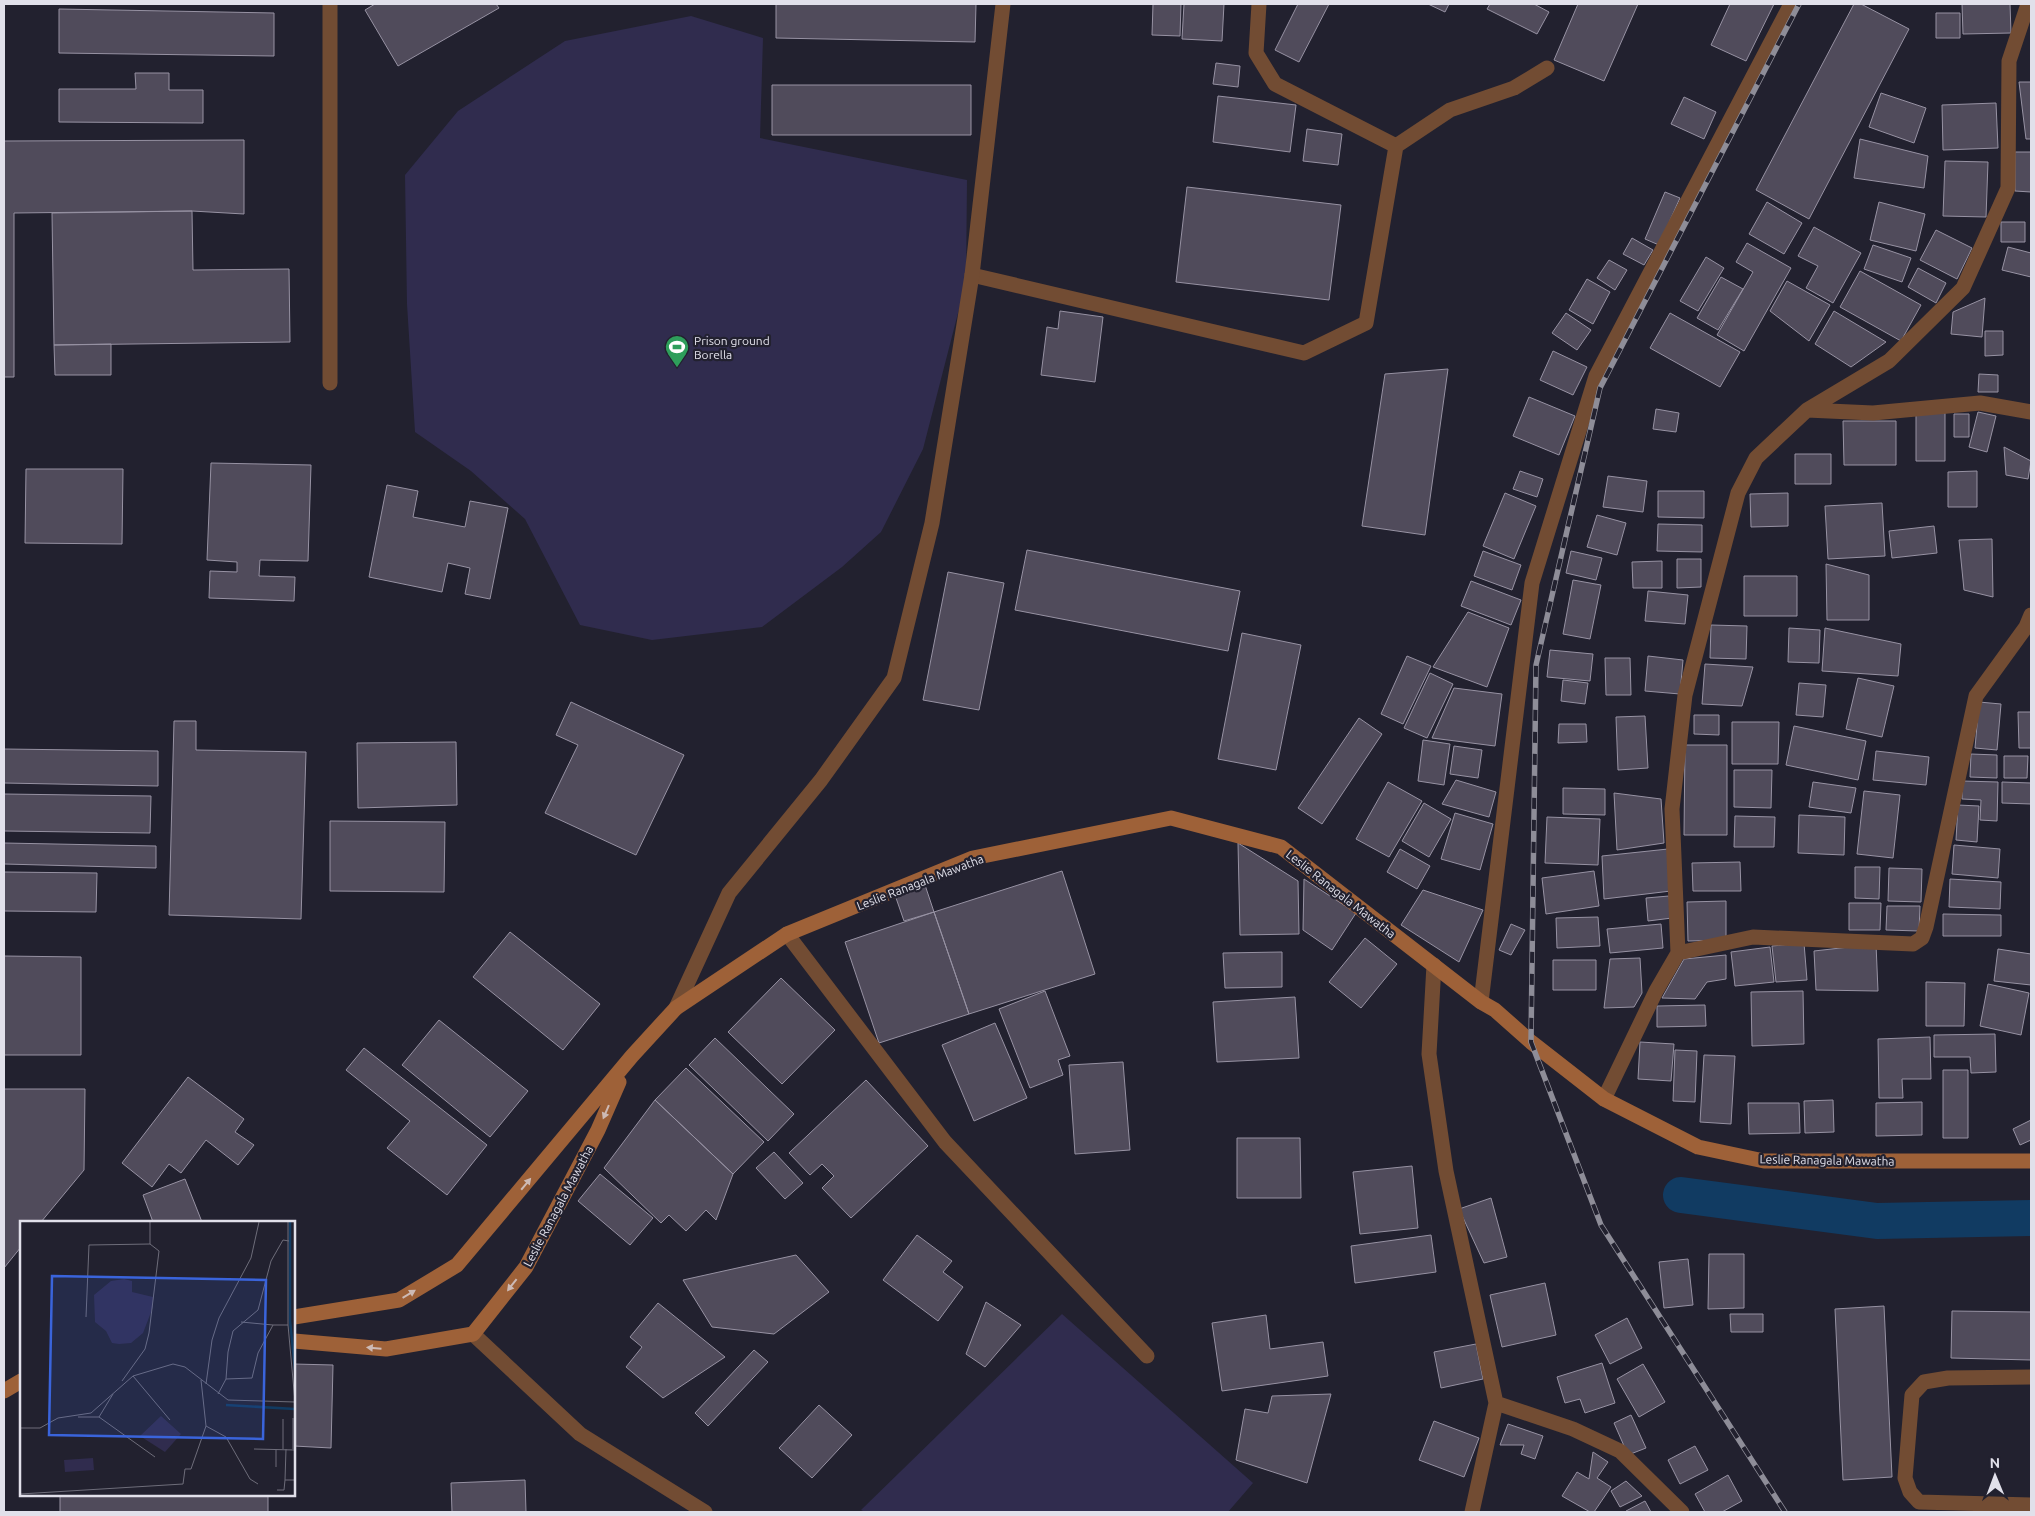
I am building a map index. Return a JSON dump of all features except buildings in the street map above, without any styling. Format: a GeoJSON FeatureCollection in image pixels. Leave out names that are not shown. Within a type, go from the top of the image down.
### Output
{"type":"FeatureCollection","features":[{"type":"Feature","properties":{"kind":"street"},"geometry":{"type":"LineString","coordinates":[[330,4],[330,383]]}},
{"type":"Feature","properties":{"kind":"street"},"geometry":{"type":"LineString","coordinates":[[676,1008],[729,893],[822,780],[894,678],[932,524],[972,275],[1003,4]]}},
{"type":"Feature","properties":{"kind":"street"},"geometry":{"type":"LineString","coordinates":[[1259,4],[1256,53],[1275,84],[1396,146]]}},
{"type":"Feature","properties":{"kind":"street"},"geometry":{"type":"LineString","coordinates":[[1481,1002],[1532,582],[1590,395],[1596,376],[1791,4]]}},
{"type":"Feature","properties":{"kind":"street"},"geometry":{"type":"LineString","coordinates":[[1604,1099],[1656,991],[1678,953],[1672,809],[1685,695],[1738,493],[1756,458],[1807,410],[1889,361],[1963,288],[2008,188],[2009,61],[2028,4]]}},
{"type":"Feature","properties":{"kind":"street"},"geometry":{"type":"LineString","coordinates":[[972,275],[1304,353],[1366,323],[1396,146],[1450,110],[1514,88],[1547,68]]}},
{"type":"Feature","properties":{"kind":"street"},"geometry":{"type":"LineString","coordinates":[[1807,410],[1873,413],[1980,403],[2031,412]]}},
{"type":"Feature","properties":{"kind":"street"},"geometry":{"type":"LineString","coordinates":[[1678,953],[1753,937],[1913,944],[1922,938],[1926,927],[1976,696],[2026,627],[2031,615]]}},
{"type":"Feature","properties":{"kind":"street","name":"Leslie Ranagala Mawatha"},"geometry":{"type":"LineString","coordinates":[[295,1317],[399,1300],[457,1265],[676,1008],[787,934],[973,858],[1171,818],[1281,847],[1481,1002],[1495,1010],[1531,1042],[1604,1099],[1698,1147],[1764,1161],[2031,1161]]}},
{"type":"Feature","properties":{"kind":"street"},"geometry":{"type":"LineString","coordinates":[[787,934],[945,1142],[1147,1356]]}},
{"type":"Feature","properties":{"kind":"street"},"geometry":{"type":"LineString","coordinates":[[1434,965],[1429,1054],[1446,1172],[1496,1403],[1472,1512]]}},
{"type":"Feature","properties":{"kind":"street","name":"Leslie Ranagala Mawatha"},"geometry":{"type":"LineString","coordinates":[[473,1334],[526,1268],[598,1130],[625,1067]]}},
{"type":"Feature","properties":{"kind":"street"},"geometry":{"type":"LineString","coordinates":[[295,1341],[386,1349],[473,1334],[580,1434],[705,1512]]}},
{"type":"Feature","properties":{"kind":"street"},"geometry":{"type":"LineString","coordinates":[[2031,1377],[1948,1378],[1924,1382],[1912,1395],[1905,1478],[1910,1492],[1919,1502],[2031,1506]]}},
{"type":"Feature","properties":{"kind":"street"},"geometry":{"type":"LineString","coordinates":[[4,1391],[20,1381]]}},
{"type":"Feature","properties":{"kind":"street"},"geometry":{"type":"LineString","coordinates":[[1496,1403],[1573,1429],[1620,1451],[1682,1512]]}},
{"type":"Feature","properties":{"kind":"shaded area","name":"Prison ground Borella"},"geometry":{"type":"Polygon","coordinates":[[[691,16],[763,38],[760,138],[967,180],[966,282],[923,449],[881,532],[842,567],[762,627],[652,640],[580,625],[525,519],[471,471],[415,432],[407,304],[405,175],[458,111],[565,41],[691,16]]]}},
{"type":"Feature","properties":{"kind":"shaded area"},"geometry":{"type":"Polygon","coordinates":[[[1062,1314],[1253,1483],[1228,1512],[865,1512],[861,1510],[1062,1314]]]}},
{"type":"Feature","properties":{"kind":"waterway"},"geometry":{"type":"LineString","coordinates":[[1681,1195],[1877,1221],[2031,1218]]}},
{"type":"Feature","properties":{"kind":"railway"},"geometry":{"type":"LineString","coordinates":[[1785,1512],[1601,1225],[1531,1042],[1536,665],[1600,388],[1799,4]]}},
{"type":"Feature","properties":{"kind":"place","name":"Prison ground Borella"},"geometry":{"type":"Point","coordinates":[677,368]}}]}
